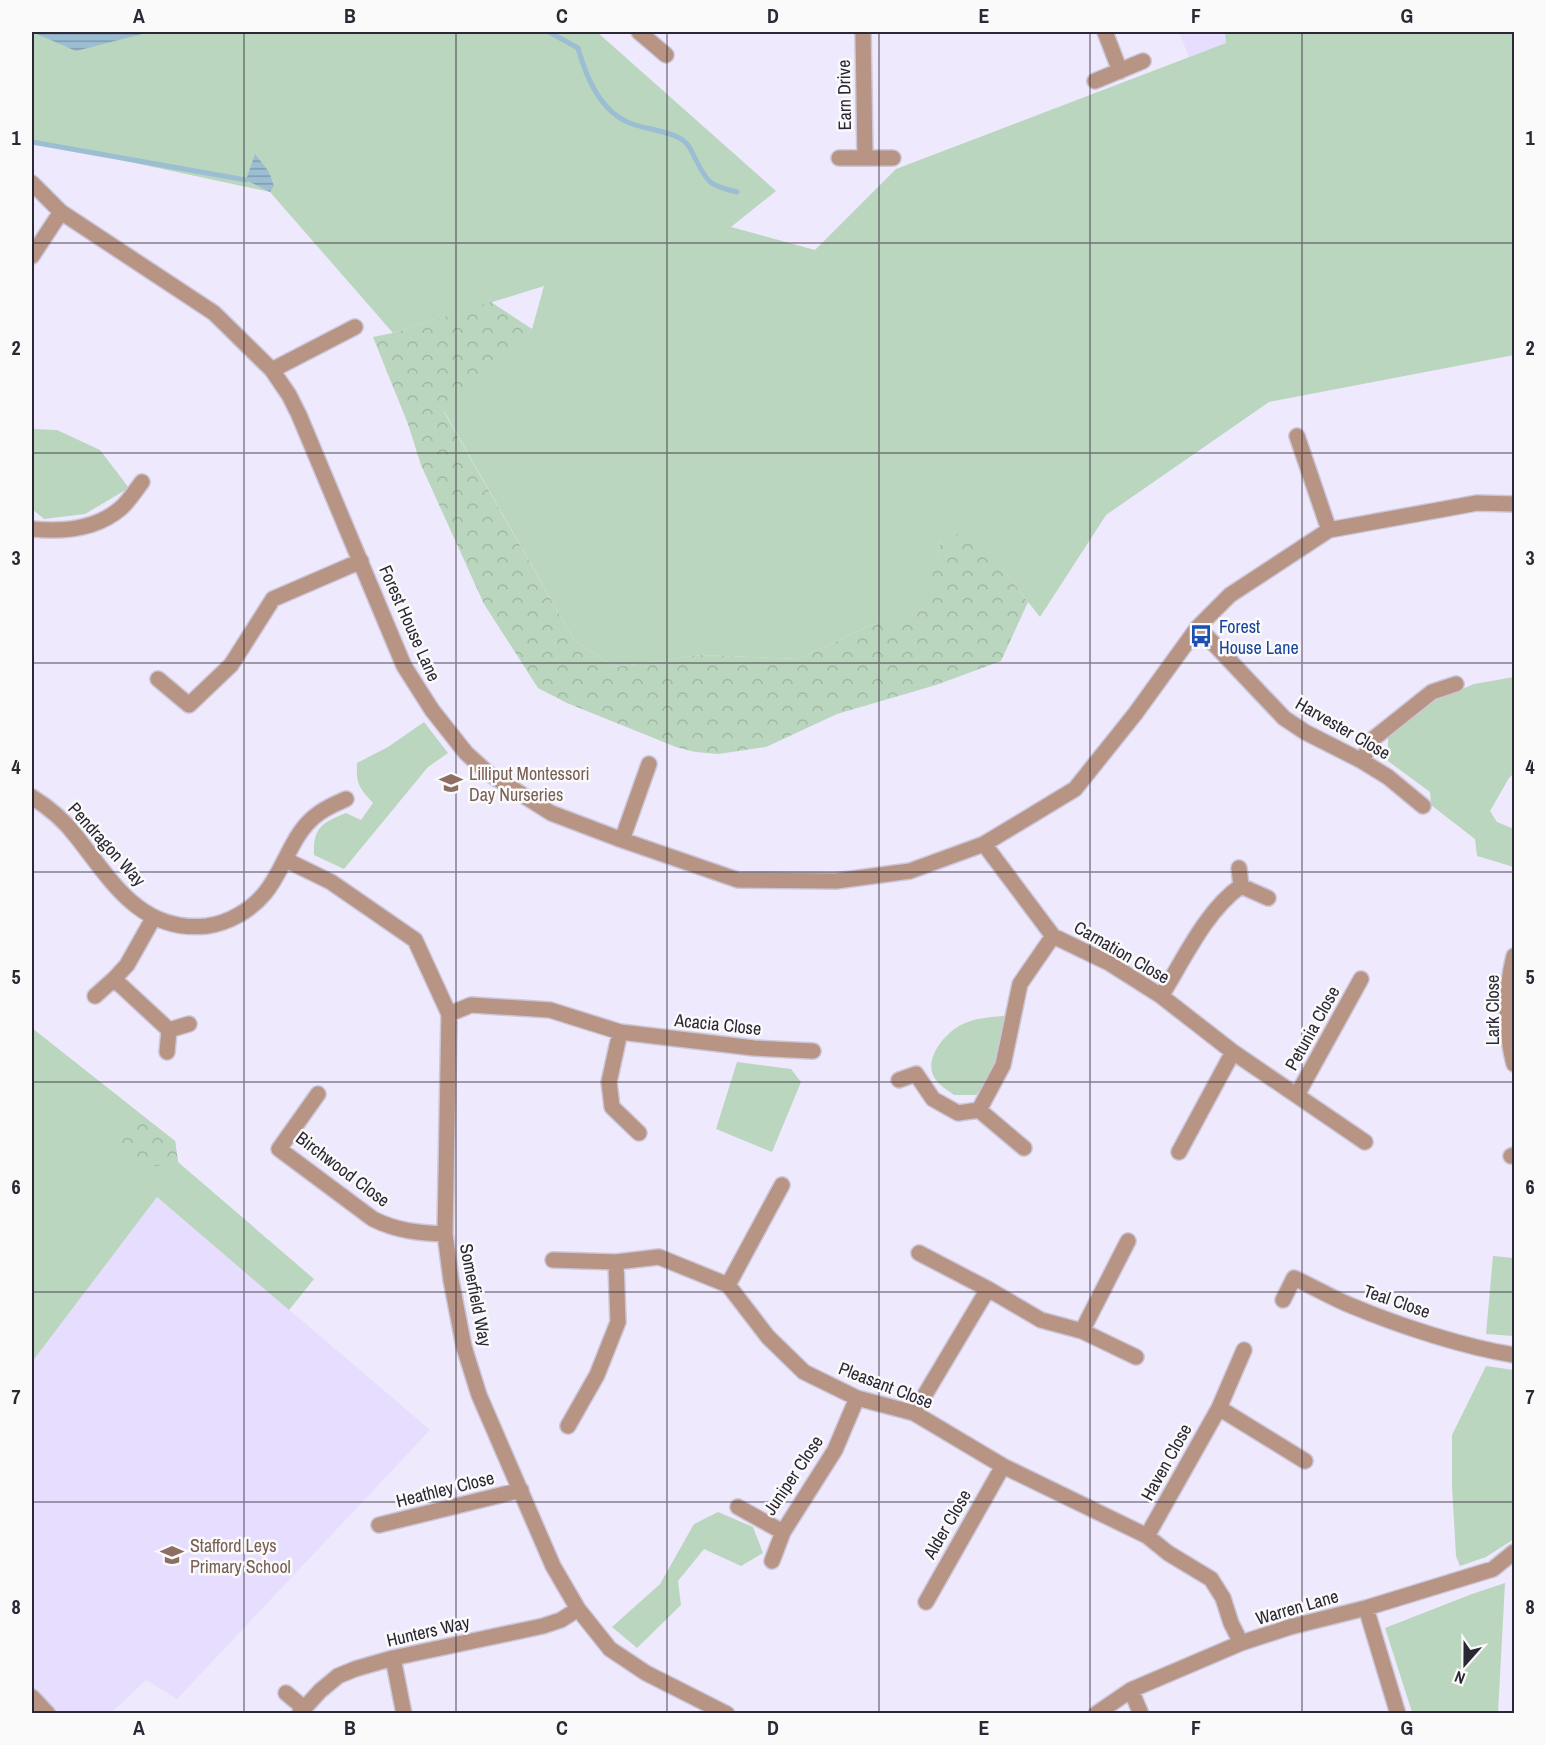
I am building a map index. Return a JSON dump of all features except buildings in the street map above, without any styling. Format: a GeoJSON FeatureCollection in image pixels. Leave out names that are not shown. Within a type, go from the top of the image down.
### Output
{"type":"FeatureCollection","features":[{"type":"Feature","properties":{"kind":"street","name":"Earn Drive"},"geometry":{"type":"LineString","coordinates":[[863,32],[865,158]]}},
{"type":"Feature","properties":{"kind":"street"},"geometry":{"type":"LineString","coordinates":[[1105,32],[1120,71]]}},
{"type":"Feature","properties":{"kind":"street"},"geometry":{"type":"LineString","coordinates":[[646,34],[666,55]]}},
{"type":"Feature","properties":{"kind":"street"},"geometry":{"type":"LineString","coordinates":[[1095,81],[1143,61]]}},
{"type":"Feature","properties":{"kind":"street"},"geometry":{"type":"LineString","coordinates":[[839,158],[893,158]]}},
{"type":"Feature","properties":{"kind":"street","name":"Forest House Lane"},"geometry":{"type":"LineString","coordinates":[[32,183],[61,212],[214,313],[272,370],[290,395],[412,680],[437,717],[466,753],[488,773],[551,813],[621,840],[738,880],[836,881],[910,871],[984,844],[1075,789],[1136,714],[1198,627],[1230,595],[1329,530],[1477,503],[1515,504]]}},
{"type":"Feature","properties":{"kind":"street"},"geometry":{"type":"LineString","coordinates":[[32,256],[61,212]]}},
{"type":"Feature","properties":{"kind":"street"},"geometry":{"type":"LineString","coordinates":[[272,370],[355,327]]}},
{"type":"Feature","properties":{"kind":"street"},"geometry":{"type":"LineString","coordinates":[[1297,436],[1329,530]]}},
{"type":"Feature","properties":{"kind":"street"},"geometry":{"type":"LineString","coordinates":[[32,529],[49,531],[85,527],[105,519],[122,507],[142,482]]}},
{"type":"Feature","properties":{"kind":"street"},"geometry":{"type":"LineString","coordinates":[[158,679],[189,705],[231,665],[273,599],[361,561]]}},
{"type":"Feature","properties":{"kind":"street","name":"Harvester Close"},"geometry":{"type":"LineString","coordinates":[[1198,627],[1284,718],[1305,732],[1388,777],[1424,806]]}},
{"type":"Feature","properties":{"kind":"street"},"geometry":{"type":"LineString","coordinates":[[1362,761],[1373,739],[1432,692],[1456,684]]}},
{"type":"Feature","properties":{"kind":"street"},"geometry":{"type":"LineString","coordinates":[[621,840],[649,764]]}},
{"type":"Feature","properties":{"kind":"street","name":"Pendragon Way"},"geometry":{"type":"LineString","coordinates":[[32,797],[64,823],[121,892],[154,917],[174,925],[195,927],[214,925],[233,919],[252,906],[265,893],[302,830],[326,808],[346,799]]}},
{"type":"Feature","properties":{"kind":"street","name":"Carnation Close"},"geometry":{"type":"LineString","coordinates":[[984,844],[1053,936],[1109,963],[1161,996],[1233,1052],[1365,1142]]}},
{"type":"Feature","properties":{"kind":"street","name":"Somerfield Way"},"geometry":{"type":"LineString","coordinates":[[286,860],[331,882],[415,940],[449,1014],[445,1234],[464,1347],[479,1395],[553,1566],[578,1609],[610,1649],[646,1673],[727,1713]]}},
{"type":"Feature","properties":{"kind":"street"},"geometry":{"type":"LineString","coordinates":[[1239,868],[1241,886]]}},
{"type":"Feature","properties":{"kind":"street"},"geometry":{"type":"LineString","coordinates":[[1241,886],[1268,898]]}},
{"type":"Feature","properties":{"kind":"street"},"geometry":{"type":"LineString","coordinates":[[1161,996],[1212,914],[1241,886]]}},
{"type":"Feature","properties":{"kind":"street"},"geometry":{"type":"LineString","coordinates":[[95,996],[127,965],[154,917]]}},
{"type":"Feature","properties":{"kind":"street"},"geometry":{"type":"LineString","coordinates":[[979,1110],[1003,1065],[1020,984],[1053,936]]}},
{"type":"Feature","properties":{"kind":"street","name":"Lark Close"},"geometry":{"type":"LineString","coordinates":[[1515,956],[1510,973],[1508,1020],[1509,1041],[1515,1064]]}},
{"type":"Feature","properties":{"kind":"street"},"geometry":{"type":"LineString","coordinates":[[114,979],[170,1030]]}},
{"type":"Feature","properties":{"kind":"street","name":"Petunia Close"},"geometry":{"type":"LineString","coordinates":[[1297,1095],[1361,979]]}},
{"type":"Feature","properties":{"kind":"street","name":"Acacia Close"},"geometry":{"type":"LineString","coordinates":[[449,1014],[471,1005],[550,1010],[620,1032],[754,1048],[813,1051]]}},
{"type":"Feature","properties":{"kind":"street"},"geometry":{"type":"LineString","coordinates":[[170,1030],[189,1023]]}},
{"type":"Feature","properties":{"kind":"street"},"geometry":{"type":"LineString","coordinates":[[167,1052],[170,1030]]}},
{"type":"Feature","properties":{"kind":"street"},"geometry":{"type":"LineString","coordinates":[[620,1032],[609,1082],[612,1107],[639,1134]]}},
{"type":"Feature","properties":{"kind":"street"},"geometry":{"type":"LineString","coordinates":[[1179,1152],[1233,1052]]}},
{"type":"Feature","properties":{"kind":"street"},"geometry":{"type":"LineString","coordinates":[[899,1080],[916,1074],[933,1099],[958,1113],[979,1110],[1024,1148]]}},
{"type":"Feature","properties":{"kind":"street","name":"Birchwood Close"},"geometry":{"type":"LineString","coordinates":[[318,1094],[279,1149],[373,1219],[409,1232],[445,1234]]}},
{"type":"Feature","properties":{"kind":"street"},"geometry":{"type":"LineString","coordinates":[[553,1260],[616,1262],[659,1257],[728,1285],[782,1185]]}},
{"type":"Feature","properties":{"kind":"street"},"geometry":{"type":"LineString","coordinates":[[1082,1331],[1128,1241]]}},
{"type":"Feature","properties":{"kind":"street"},"geometry":{"type":"LineString","coordinates":[[919,1253],[1041,1320],[1082,1331],[1136,1357]]}},
{"type":"Feature","properties":{"kind":"street"},"geometry":{"type":"LineString","coordinates":[[568,1426],[597,1375],[618,1322],[616,1262]]}},
{"type":"Feature","properties":{"kind":"street","name":"Teal Close"},"geometry":{"type":"LineString","coordinates":[[1283,1300],[1294,1278],[1352,1306],[1401,1324],[1476,1347],[1515,1355]]}},
{"type":"Feature","properties":{"kind":"street","name":"Pleasant Close"},"geometry":{"type":"LineString","coordinates":[[728,1285],[768,1337],[804,1372],[857,1398],[914,1413],[1003,1466],[1147,1536],[1168,1553],[1211,1579],[1223,1598],[1231,1623],[1241,1643]]}},
{"type":"Feature","properties":{"kind":"street"},"geometry":{"type":"LineString","coordinates":[[914,1413],[988,1289]]}},
{"type":"Feature","properties":{"kind":"street","name":"Haven Close"},"geometry":{"type":"LineString","coordinates":[[1147,1536],[1220,1408],[1244,1350]]}},
{"type":"Feature","properties":{"kind":"street","name":"Juniper Close"},"geometry":{"type":"LineString","coordinates":[[738,1508],[783,1532],[835,1450],[857,1398]]}},
{"type":"Feature","properties":{"kind":"street"},"geometry":{"type":"LineString","coordinates":[[1220,1408],[1305,1461]]}},
{"type":"Feature","properties":{"kind":"street","name":"Alder Close"},"geometry":{"type":"LineString","coordinates":[[926,1602],[1003,1466]]}},
{"type":"Feature","properties":{"kind":"street","name":"Heathley Close"},"geometry":{"type":"LineString","coordinates":[[379,1525],[521,1490]]}},
{"type":"Feature","properties":{"kind":"street"},"geometry":{"type":"LineString","coordinates":[[772,1561],[783,1532]]}},
{"type":"Feature","properties":{"kind":"street","name":"Warren Lane"},"geometry":{"type":"LineString","coordinates":[[1096,1713],[1131,1690],[1241,1643],[1493,1569],[1515,1552]]}},
{"type":"Feature","properties":{"kind":"street"},"geometry":{"type":"LineString","coordinates":[[1366,1608],[1398,1713]]}},
{"type":"Feature","properties":{"kind":"street","name":"Hunters Way"},"geometry":{"type":"LineString","coordinates":[[301,1711],[338,1676],[355,1669],[393,1658],[543,1626],[561,1620],[578,1609]]}},
{"type":"Feature","properties":{"kind":"street"},"geometry":{"type":"LineString","coordinates":[[393,1658],[404,1713]]}},
{"type":"Feature","properties":{"kind":"street"},"geometry":{"type":"LineString","coordinates":[[1131,1690],[1141,1713]]}},
{"type":"Feature","properties":{"kind":"street"},"geometry":{"type":"LineString","coordinates":[[286,1693],[301,1711]]}},
{"type":"Feature","properties":{"kind":"street"},"geometry":{"type":"LineString","coordinates":[[32,1697],[48,1713]]}},
{"type":"Feature","properties":{"kind":"shaded area"},"geometry":{"type":"Polygon","coordinates":[[[1179,32],[1257,32],[1189,57],[1179,32]]]}},
{"type":"Feature","properties":{"kind":"shaded area","name":"Stafford Leys Primary School"},"geometry":{"type":"Polygon","coordinates":[[[157,1197],[430,1430],[177,1699],[146,1680],[111,1713],[55,1714],[32,1692],[32,1362],[157,1197]]]}},
{"type":"Feature","properties":{"kind":"green space"},"geometry":{"type":"Polygon","coordinates":[[[32,32],[597,32],[776,191],[731,227],[815,250],[896,169],[1226,43],[1225,32],[1514,32],[1514,355],[1269,402],[1106,515],[1040,617],[971,529],[941,541],[924,608],[864,628],[799,659],[700,655],[615,667],[574,640],[444,411],[532,329],[544,286],[393,333],[270,192],[32,141],[32,32]]]}},
{"type":"Feature","properties":{"kind":"green space"},"geometry":{"type":"Polygon","coordinates":[[[491,302],[532,329],[444,412],[574,640],[615,667],[700,655],[799,659],[864,628],[923,608],[941,541],[971,528],[1028,602],[1001,661],[936,685],[837,714],[766,747],[718,754],[695,752],[676,747],[567,703],[538,688],[484,604],[421,465],[408,424],[373,337],[393,333],[491,302]]]}},
{"type":"Feature","properties":{"kind":"green space"},"geometry":{"type":"Polygon","coordinates":[[[32,429],[57,430],[100,450],[129,488],[85,514],[44,519],[32,509],[32,429]]]}},
{"type":"Feature","properties":{"kind":"green space"},"geometry":{"type":"Polygon","coordinates":[[[1514,677],[1514,773],[1490,811],[1497,822],[1514,829],[1514,867],[1477,856],[1475,839],[1431,805],[1430,792],[1388,761],[1388,734],[1411,711],[1474,684],[1514,677]]]}},
{"type":"Feature","properties":{"kind":"green space"},"geometry":{"type":"Polygon","coordinates":[[[424,722],[448,753],[428,767],[344,869],[314,855],[317,832],[325,823],[346,813],[361,820],[373,803],[359,785],[357,763],[388,747],[424,722]]]}},
{"type":"Feature","properties":{"kind":"green space"},"geometry":{"type":"Polygon","coordinates":[[[1004,1016],[1008,1020],[992,1076],[976,1095],[954,1095],[936,1080],[932,1072],[931,1064],[937,1048],[949,1033],[968,1022],[1004,1016]]]}},
{"type":"Feature","properties":{"kind":"green space"},"geometry":{"type":"Polygon","coordinates":[[[32,1028],[175,1141],[178,1162],[314,1279],[289,1310],[157,1197],[32,1362],[32,1028]]]}},
{"type":"Feature","properties":{"kind":"green space"},"geometry":{"type":"Polygon","coordinates":[[[737,1062],[791,1069],[801,1082],[772,1152],[716,1129],[737,1062]]]}},
{"type":"Feature","properties":{"kind":"green space"},"geometry":{"type":"Polygon","coordinates":[[[145,1118],[175,1141],[178,1162],[145,1167],[125,1162],[117,1145],[145,1118]]]}},
{"type":"Feature","properties":{"kind":"green space"},"geometry":{"type":"Polygon","coordinates":[[[1514,1238],[1514,1336],[1486,1334],[1493,1256],[1513,1258],[1514,1238]]]}},
{"type":"Feature","properties":{"kind":"green space"},"geometry":{"type":"Polygon","coordinates":[[[1486,1366],[1514,1370],[1514,1539],[1486,1557],[1460,1566],[1456,1556],[1452,1435],[1486,1366]]]}},
{"type":"Feature","properties":{"kind":"green space"},"geometry":{"type":"Polygon","coordinates":[[[718,1512],[753,1527],[763,1553],[741,1566],[704,1549],[678,1581],[681,1605],[637,1648],[612,1627],[660,1584],[694,1524],[718,1512]]]}},
{"type":"Feature","properties":{"kind":"green space"},"geometry":{"type":"Polygon","coordinates":[[[1505,1583],[1498,1713],[1412,1712],[1385,1628],[1505,1583]]]}},
{"type":"Feature","properties":{"kind":"water"},"geometry":{"type":"Polygon","coordinates":[[[32,32],[150,32],[76,51],[32,32]]]}},
{"type":"Feature","properties":{"kind":"water"},"geometry":{"type":"Polygon","coordinates":[[[255,154],[269,172],[274,186],[270,192],[246,180],[255,154]]]}},
{"type":"Feature","properties":{"kind":"waterway"},"geometry":{"type":"LineString","coordinates":[[549,32],[578,48],[590,82],[611,111],[632,124],[682,140],[690,147],[700,168],[711,183],[737,192]]}},
{"type":"Feature","properties":{"kind":"waterway"},"geometry":{"type":"LineString","coordinates":[[32,142],[246,180]]}},
{"type":"Feature","properties":{"kind":"place","name":"Forest House Lane"},"geometry":{"type":"Point","coordinates":[1201,636]}},
{"type":"Feature","properties":{"kind":"place","name":"Lilliput Montessori Day Nurseries"},"geometry":{"type":"Point","coordinates":[451,783]}},
{"type":"Feature","properties":{"kind":"place","name":"Stafford Leys Primary School"},"geometry":{"type":"Point","coordinates":[172,1555]}}]}
